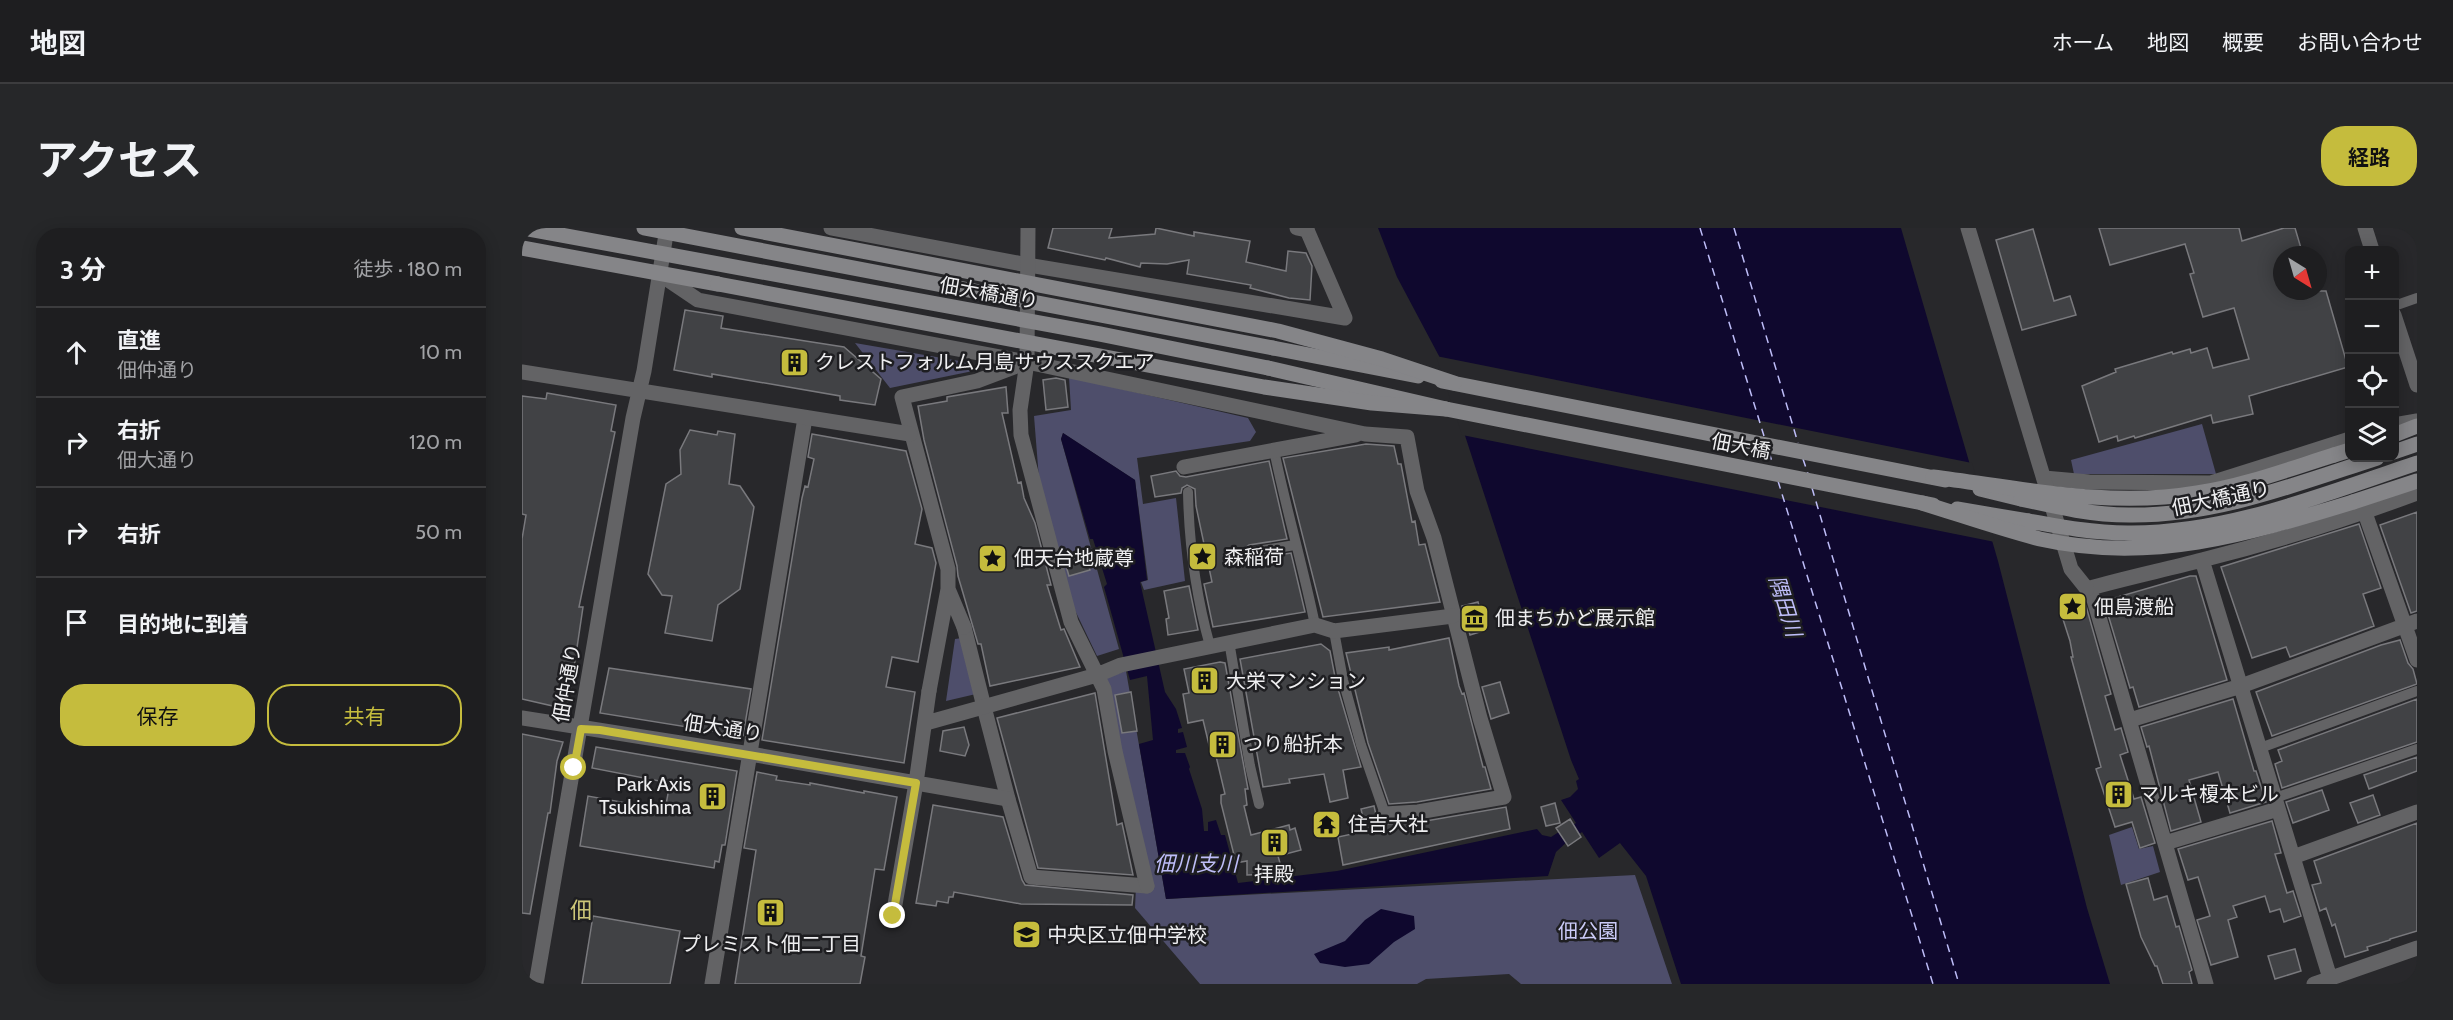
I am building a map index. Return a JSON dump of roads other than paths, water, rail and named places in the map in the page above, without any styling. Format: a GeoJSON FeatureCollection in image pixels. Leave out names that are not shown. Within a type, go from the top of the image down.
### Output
{"type":"FeatureCollection","features":[{"type":"Feature","properties":{"kind":"main road","name":"佃大橋通り"},"geometry":{"type":"LineString","coordinates":[[523,228],[1100,334],[1257,366],[1446,409]]}},
{"type":"Feature","properties":{"kind":"main road","name":"佃大橋通り"},"geometry":{"type":"LineString","coordinates":[[644,228],[1454,383]]}},
{"type":"Feature","properties":{"kind":"main road"},"geometry":{"type":"LineString","coordinates":[[742,228],[1278,332],[1382,359],[1454,383]]}},
{"type":"Feature","properties":{"kind":"main road"},"geometry":{"type":"LineString","coordinates":[[522,248],[1264,387],[1372,403],[1446,409]]}},
{"type":"Feature","properties":{"kind":"main road","name":"佃大橋"},"geometry":{"type":"LineString","coordinates":[[1454,383],[1933,477],[2021,499]]}},
{"type":"Feature","properties":{"kind":"main road","name":"佃大橋"},"geometry":{"type":"LineString","coordinates":[[1446,409],[1922,503],[2028,521]]}},
{"type":"Feature","properties":{"kind":"main road"},"geometry":{"type":"LineString","coordinates":[[2399,433],[2417,426]]}},
{"type":"Feature","properties":{"kind":"main road"},"geometry":{"type":"LineString","coordinates":[[2399,450],[2417,444]]}},
{"type":"Feature","properties":{"kind":"main road"},"geometry":{"type":"LineString","coordinates":[[1933,477],[2107,498],[2152,497],[2197,494],[2345,451]]}},
{"type":"Feature","properties":{"kind":"main road","name":"佃大橋通り"},"geometry":{"type":"LineString","coordinates":[[2021,499],[2095,513],[2130,515],[2177,513],[2246,498],[2365,462]]}},
{"type":"Feature","properties":{"kind":"main road","name":"佃大橋通り"},"geometry":{"type":"LineString","coordinates":[[2028,521],[2087,531],[2129,534],[2202,527],[2252,516],[2417,464]]}},
{"type":"Feature","properties":{"kind":"main road"},"geometry":{"type":"LineString","coordinates":[[1922,503],[2040,539],[2129,549],[2180,546],[2231,537],[2417,481]]}},
{"type":"Feature","properties":{"kind":"street","name":"佃仲通り"},"geometry":{"type":"LineString","coordinates":[[536,984],[667,228]]}},
{"type":"Feature","properties":{"kind":"street"},"geometry":{"type":"LineString","coordinates":[[831,228],[1345,318],[1302,229]]}},
{"type":"Feature","properties":{"kind":"street"},"geometry":{"type":"LineString","coordinates":[[948,589],[964,627],[1008,799],[1031,878],[1147,886],[1115,751],[1104,689],[1071,622],[1021,435],[1020,410],[1028,362],[1028,228]]}},
{"type":"Feature","properties":{"kind":"street"},"geometry":{"type":"LineString","coordinates":[[2365,228],[2371,246]]}},
{"type":"Feature","properties":{"kind":"street"},"geometry":{"type":"LineString","coordinates":[[1972,229],[2071,569],[2094,600],[2206,984]]}},
{"type":"Feature","properties":{"kind":"street"},"geometry":{"type":"LineString","coordinates":[[658,273],[698,300],[1028,362],[1365,434],[1407,437],[1417,490],[1434,538],[1479,718],[1504,796],[1418,812],[1385,814]]}},
{"type":"Feature","properties":{"kind":"street"},"geometry":{"type":"LineString","coordinates":[[2399,330],[2417,385]]}},
{"type":"Feature","properties":{"kind":"street"},"geometry":{"type":"LineString","coordinates":[[893,916],[926,723],[929,691],[948,589],[948,569],[910,434],[902,397],[977,381],[1028,362]]}},
{"type":"Feature","properties":{"kind":"street"},"geometry":{"type":"LineString","coordinates":[[522,372],[910,434]]}},
{"type":"Feature","properties":{"kind":"street"},"geometry":{"type":"LineString","coordinates":[[712,984],[805,418]]}},
{"type":"Feature","properties":{"kind":"street"},"geometry":{"type":"LineString","coordinates":[[2399,424],[2417,421]]}},
{"type":"Feature","properties":{"kind":"street"},"geometry":{"type":"LineString","coordinates":[[1184,467],[1365,434]]}},
{"type":"Feature","properties":{"kind":"street"},"geometry":{"type":"LineString","coordinates":[[2044,478],[2089,482],[2211,483],[2345,440]]}},
{"type":"Feature","properties":{"kind":"street"},"geometry":{"type":"LineString","coordinates":[[2086,589],[2202,561],[2365,513],[2417,493]]}},
{"type":"Feature","properties":{"kind":"street"},"geometry":{"type":"LineString","coordinates":[[2365,513],[2411,623],[2417,660]]}},
{"type":"Feature","properties":{"kind":"street"},"geometry":{"type":"LineString","coordinates":[[2202,561],[2330,978]]}},
{"type":"Feature","properties":{"kind":"street"},"geometry":{"type":"LineString","coordinates":[[926,723],[1097,675],[1121,665],[1229,641],[1315,625],[1334,631],[1453,616]]}},
{"type":"Feature","properties":{"kind":"street"},"geometry":{"type":"LineString","coordinates":[[2130,720],[2241,686],[2411,623]]}},
{"type":"Feature","properties":{"kind":"street","name":"佃大通り"},"geometry":{"type":"LineString","coordinates":[[522,718],[750,754],[1008,799]]}},
{"type":"Feature","properties":{"kind":"street"},"geometry":{"type":"LineString","coordinates":[[2165,843],[2277,804]]}},
{"type":"Feature","properties":{"kind":"street"},"geometry":{"type":"LineString","coordinates":[[2293,857],[2417,812]]}},
{"type":"Feature","properties":{"kind":"street"},"geometry":{"type":"LineString","coordinates":[[2314,984],[2330,978],[2354,978],[2417,948]]}},
{"type":"Feature","properties":{"kind":"lane"},"geometry":{"type":"LineString","coordinates":[[2399,304],[2417,298]]}},
{"type":"Feature","properties":{"kind":"lane"},"geometry":{"type":"LineString","coordinates":[[1274,450],[1315,625]]}},
{"type":"Feature","properties":{"kind":"lane"},"geometry":{"type":"LineString","coordinates":[[1188,492],[1197,588],[1210,646]]}},
{"type":"Feature","properties":{"kind":"lane"},"geometry":{"type":"LineString","coordinates":[[1251,552],[1295,545]]}},
{"type":"Feature","properties":{"kind":"lane"},"geometry":{"type":"LineString","coordinates":[[1334,631],[1343,680],[1361,745],[1385,814]]}},
{"type":"Feature","properties":{"kind":"lane"},"geometry":{"type":"LineString","coordinates":[[1229,641],[1250,766],[1259,804]]}},
{"type":"Feature","properties":{"kind":"lane"},"geometry":{"type":"LineString","coordinates":[[2260,748],[2417,691]]}},
{"type":"Feature","properties":{"kind":"lane"},"geometry":{"type":"LineString","coordinates":[[2277,804],[2417,748]]}},
{"type":"Feature","properties":{"kind":"water","name":"隅田川"},"geometry":{"type":"Polygon","coordinates":[[[1378,228],[1901,228],[1998,561],[2087,908],[2110,984],[1681,984],[1646,876],[1620,843],[1599,858],[1582,832],[1576,836],[1570,827],[1576,823],[1561,800],[1570,797],[1578,789],[1576,781],[1579,779],[1439,356],[1397,277],[1378,228]]]}},
{"type":"Feature","properties":{"kind":"water","name":"佃川支川"},"geometry":{"type":"Polygon","coordinates":[[[1063,433],[1135,480],[1147,580],[1140,582],[1165,692],[1176,709],[1182,728],[1178,729],[1178,733],[1183,732],[1187,747],[1176,750],[1176,753],[1185,753],[1202,809],[1204,831],[1208,831],[1208,822],[1216,820],[1221,835],[1225,835],[1238,883],[1337,871],[1537,829],[1542,835],[1551,837],[1562,830],[1569,840],[1556,852],[1548,876],[1166,899],[1139,744],[1153,740],[1147,676],[1130,680],[1104,587],[1107,584],[1093,539],[1090,539],[1061,439],[1063,433]]]}},
{"type":"Feature","properties":{"kind":"water"},"geometry":{"type":"Polygon","coordinates":[[[1381,909],[1414,916],[1415,929],[1394,942],[1369,964],[1345,967],[1320,963],[1314,954],[1345,941],[1365,920],[1381,909]]]}},
{"type":"Feature","properties":{"kind":"place","name":"クレストフォルム月島サウススクエア"},"geometry":{"type":"Point","coordinates":[794,362]}},
{"type":"Feature","properties":{"kind":"place","name":"森稲荷"},"geometry":{"type":"Point","coordinates":[1203,557]}},
{"type":"Feature","properties":{"kind":"place","name":"佃天台地蔵尊"},"geometry":{"type":"Point","coordinates":[993,558]}},
{"type":"Feature","properties":{"kind":"place","name":"佃島渡船"},"geometry":{"type":"Point","coordinates":[2073,607]}},
{"type":"Feature","properties":{"kind":"place","name":"佃まちかど展示館"},"geometry":{"type":"Point","coordinates":[1474,618]}},
{"type":"Feature","properties":{"kind":"place","name":"大栄マンション"},"geometry":{"type":"Point","coordinates":[1205,681]}},
{"type":"Feature","properties":{"kind":"place","name":"つり船折本"},"geometry":{"type":"Point","coordinates":[1222,744]}},
{"type":"Feature","properties":{"kind":"place","name":"マルキ榎本ビル"},"geometry":{"type":"Point","coordinates":[2118,794]}},
{"type":"Feature","properties":{"kind":"place","name":"Park Axis Tsukishima"},"geometry":{"type":"Point","coordinates":[712,796]}},
{"type":"Feature","properties":{"kind":"place","name":"住吉大社"},"geometry":{"type":"Point","coordinates":[1327,824]}},
{"type":"Feature","properties":{"kind":"place","name":"拝殿"},"geometry":{"type":"Point","coordinates":[1274,843]}},
{"type":"Feature","properties":{"kind":"place","name":"プレミスト佃二丁目"},"geometry":{"type":"Point","coordinates":[771,913]}},
{"type":"Feature","properties":{"kind":"place","name":"中央区立佃中学校"},"geometry":{"type":"Point","coordinates":[1026,935]}},
{"type":"Feature","properties":{"kind":"district","name":"佃"},"geometry":{"type":"Point","coordinates":[581,910]}},
{"type":"Feature","properties":{"kind":"park label","name":"佃公園"},"geometry":{"type":"Point","coordinates":[1588,931]}}]}
